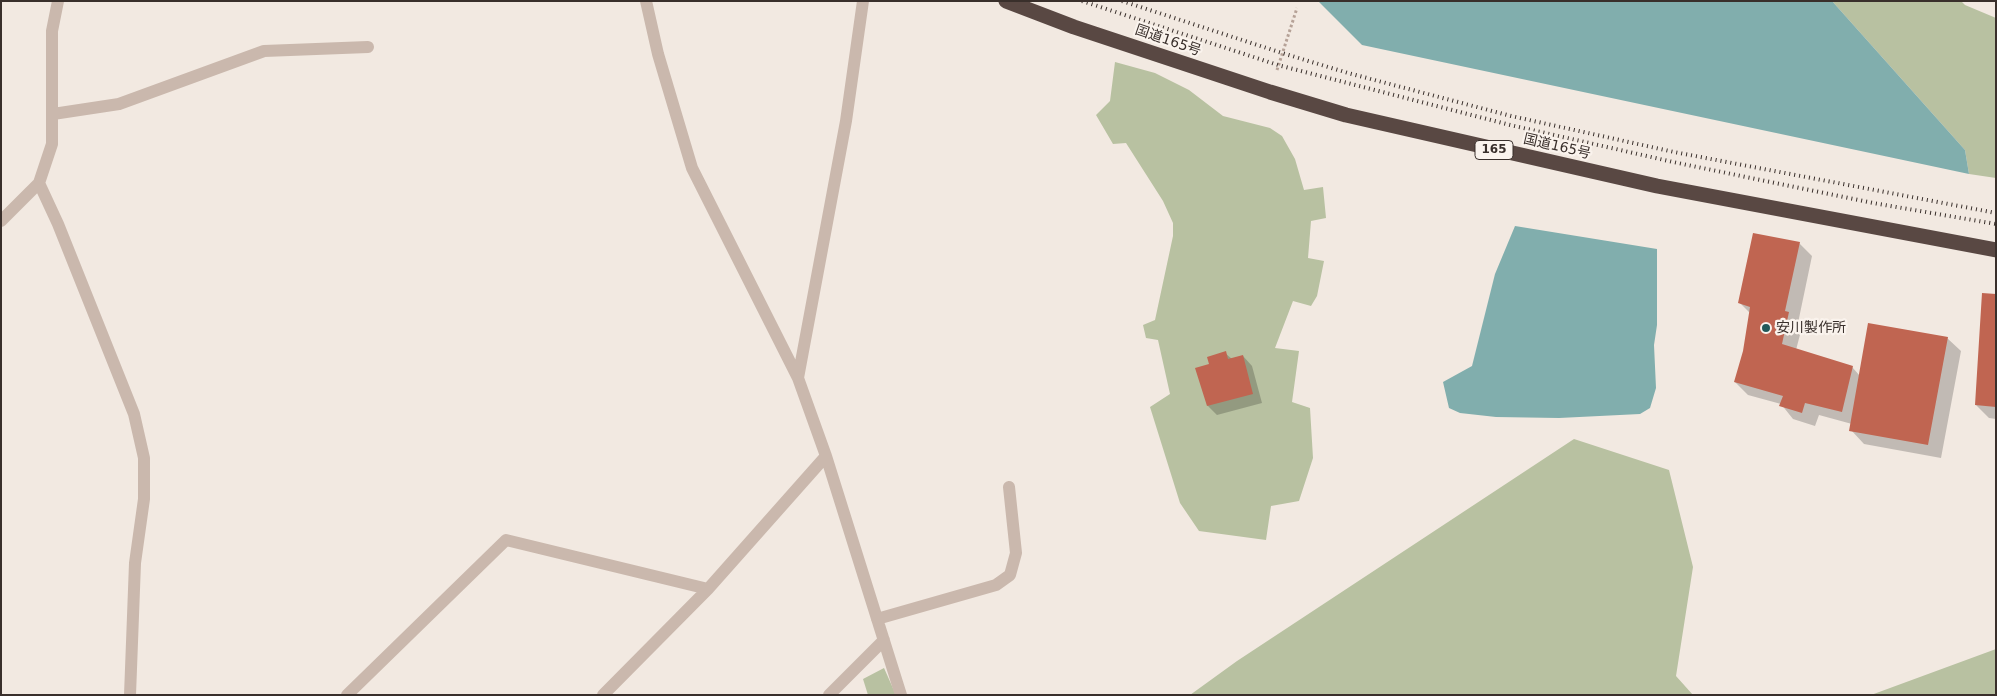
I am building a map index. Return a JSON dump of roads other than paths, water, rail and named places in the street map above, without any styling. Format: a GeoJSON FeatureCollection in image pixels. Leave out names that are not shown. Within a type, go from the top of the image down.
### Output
{"type":"FeatureCollection","features":[{"type":"Feature","properties":{"kind":"highway","name":"国道165号"},"geometry":{"type":"LineString","coordinates":[[1006,1],[1270,92],[1346,115],[1657,186],[1996,250]]}},
{"type":"Feature","properties":{"kind":"street"},"geometry":{"type":"LineString","coordinates":[[1,221],[40,182],[52,144],[52,31],[58,1]]}},
{"type":"Feature","properties":{"kind":"street"},"geometry":{"type":"LineString","coordinates":[[646,1],[658,54],[692,168],[798,378],[826,456],[902,695]]}},
{"type":"Feature","properties":{"kind":"street"},"geometry":{"type":"LineString","coordinates":[[798,378],[846,121],[863,1]]}},
{"type":"Feature","properties":{"kind":"street"},"geometry":{"type":"LineString","coordinates":[[53,114],[119,104],[264,51],[368,47]]}},
{"type":"Feature","properties":{"kind":"street"},"geometry":{"type":"LineString","coordinates":[[40,182],[134,414],[144,458],[144,499],[135,563],[130,695]]}},
{"type":"Feature","properties":{"kind":"street"},"geometry":{"type":"LineString","coordinates":[[602,695],[708,589],[826,456]]}},
{"type":"Feature","properties":{"kind":"street"},"geometry":{"type":"LineString","coordinates":[[877,618],[996,585],[1010,575],[1016,553],[1009,487]]}},
{"type":"Feature","properties":{"kind":"street"},"geometry":{"type":"LineString","coordinates":[[347,695],[506,540],[708,589]]}},
{"type":"Feature","properties":{"kind":"street"},"geometry":{"type":"LineString","coordinates":[[829,695],[884,640]]}},
{"type":"Feature","properties":{"kind":"water"},"geometry":{"type":"Polygon","coordinates":[[[1318,1],[1832,1],[1965,150],[1969,174],[1362,45],[1318,1]]]}},
{"type":"Feature","properties":{"kind":"water"},"geometry":{"type":"Polygon","coordinates":[[[1515,226],[1657,249],[1657,325],[1654,345],[1656,388],[1650,408],[1640,414],[1559,418],[1496,417],[1460,413],[1449,408],[1443,382],[1472,366],[1495,274],[1515,226]]]}},
{"type":"Feature","properties":{"kind":"railway"},"geometry":{"type":"LineString","coordinates":[[1082,1],[1278,65],[1510,125],[1673,162],[1873,203],[1996,224]]}},
{"type":"Feature","properties":{"kind":"railway"},"geometry":{"type":"LineString","coordinates":[[1122,1],[1348,73],[1511,116],[1674,152],[1996,213]]}},
{"type":"Feature","properties":{"kind":"place","name":"安川製作所"},"geometry":{"type":"Point","coordinates":[1766,328]}}]}
